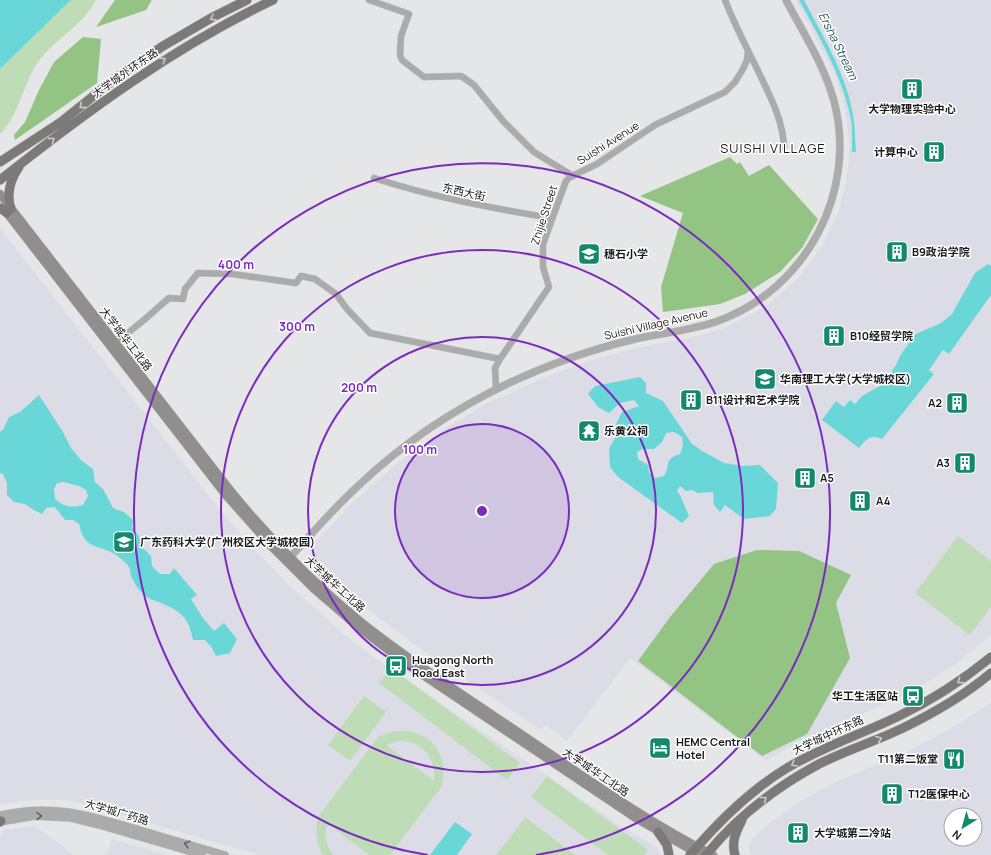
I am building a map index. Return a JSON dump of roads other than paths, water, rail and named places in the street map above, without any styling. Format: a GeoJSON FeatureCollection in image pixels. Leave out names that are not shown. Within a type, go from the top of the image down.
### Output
{"type":"FeatureCollection","features":[{"type":"Feature","properties":{"kind":"main road","name":"大学城外环东路"},"geometry":{"type":"LineString","coordinates":[[0,162],[62,122],[123,72],[169,42],[247,0]]}},
{"type":"Feature","properties":{"kind":"main road","name":"大学城外环东路"},"geometry":{"type":"LineString","coordinates":[[0,180],[131,82],[208,33],[273,0]]}},
{"type":"Feature","properties":{"kind":"main road"},"geometry":{"type":"LineString","coordinates":[[6,210],[9,200],[10,186],[20,164]]}},
{"type":"Feature","properties":{"kind":"main road","name":"大学城华工北路"},"geometry":{"type":"LineString","coordinates":[[0,194],[6,210]]}},
{"type":"Feature","properties":{"kind":"main road","name":"大学城华工北路"},"geometry":{"type":"LineString","coordinates":[[0,204],[288,560],[338,610],[390,651],[616,806],[658,832],[701,853]]}},
{"type":"Feature","properties":{"kind":"main road","name":"大学城华工北路"},"geometry":{"type":"LineString","coordinates":[[288,560],[346,609],[404,654],[637,812],[701,853]]}},
{"type":"Feature","properties":{"kind":"main road","name":"大学城中环东路"},"geometry":{"type":"LineString","coordinates":[[701,853],[733,809],[758,788],[786,769],[829,746],[886,722],[924,703],[961,680],[991,657]]}},
{"type":"Feature","properties":{"kind":"main road","name":"大学城中环东路"},"geometry":{"type":"LineString","coordinates":[[701,853],[776,790],[800,775],[834,757],[897,731],[926,717],[963,694],[991,673]]}},
{"type":"Feature","properties":{"kind":"main road"},"geometry":{"type":"LineString","coordinates":[[735,855],[733,847],[734,838],[747,813]]}},
{"type":"Feature","properties":{"kind":"main road"},"geometry":{"type":"LineString","coordinates":[[658,832],[666,845],[669,855]]}},
{"type":"Feature","properties":{"kind":"street","name":"Suishi Avenue"},"geometry":{"type":"LineString","coordinates":[[369,0],[409,14],[400,41],[400,58],[404,62],[424,77],[461,76],[474,84],[503,120],[534,152],[573,176],[597,164],[655,125],[725,92],[735,82],[744,69],[748,51]]}},
{"type":"Feature","properties":{"kind":"street"},"geometry":{"type":"LineString","coordinates":[[726,0],[776,110],[783,133],[784,147]]}},
{"type":"Feature","properties":{"kind":"street","name":"Suishi Village Avenue"},"geometry":{"type":"LineString","coordinates":[[288,560],[326,517],[371,474],[413,440],[474,401],[529,374],[585,353],[632,340],[700,327],[727,317],[748,307],[765,296],[797,265],[815,240],[830,206],[838,173],[840,139],[835,108],[827,80],[814,52],[786,0]]}},
{"type":"Feature","properties":{"kind":"street","name":"Zhijie Street"},"geometry":{"type":"LineString","coordinates":[[500,359],[549,287],[544,270],[542,252],[544,238],[564,183],[567,179],[573,176]]}},
{"type":"Feature","properties":{"kind":"street","name":"东西大街"},"geometry":{"type":"LineString","coordinates":[[374,178],[410,190],[479,205],[551,218]]}},
{"type":"Feature","properties":{"kind":"street"},"geometry":{"type":"LineString","coordinates":[[119,340],[169,298],[183,299],[185,289],[198,273],[232,274],[296,283],[301,276],[315,279],[336,294],[370,332],[500,359],[495,368],[496,387]]}},
{"type":"Feature","properties":{"kind":"street","name":"大学城广药路"},"geometry":{"type":"LineString","coordinates":[[0,820],[34,810],[72,812],[101,818],[225,855]]}},
{"type":"Feature","properties":{"kind":"street","name":"大学城广药路"},"geometry":{"type":"LineString","coordinates":[[0,820],[34,816],[71,818],[202,855]]}},
{"type":"Feature","properties":{"kind":"water"},"geometry":{"type":"Polygon","coordinates":[[[0,0],[71,0],[0,69],[0,0]]]}},
{"type":"Feature","properties":{"kind":"water"},"geometry":{"type":"Polygon","coordinates":[[[799,0],[804,0],[833,56],[845,85],[853,115],[856,152],[852,152],[851,120],[841,85],[829,56],[799,0]]]}},
{"type":"Feature","properties":{"kind":"water"},"geometry":{"type":"Polygon","coordinates":[[[988,264],[991,266],[991,295],[949,354],[943,350],[929,370],[934,374],[882,439],[875,437],[869,438],[859,448],[822,420],[836,401],[844,407],[850,400],[855,404],[862,396],[878,387],[888,377],[901,354],[916,334],[941,323],[952,314],[975,273],[988,264]]]}},
{"type":"Feature","properties":{"kind":"water"},"geometry":{"type":"Polygon","coordinates":[[[640,377],[646,383],[646,393],[663,401],[692,444],[724,463],[743,466],[760,465],[778,483],[776,509],[770,516],[744,519],[725,505],[720,512],[714,505],[713,492],[697,493],[693,490],[686,491],[680,486],[677,491],[689,516],[682,523],[618,477],[610,467],[609,449],[615,438],[615,426],[622,412],[639,406],[634,400],[620,403],[609,413],[598,407],[588,394],[595,386],[640,377]],[[674,432],[666,433],[662,442],[654,449],[642,449],[637,452],[638,459],[648,465],[649,473],[655,478],[664,476],[669,460],[680,454],[683,445],[682,437],[674,432]]]}},
{"type":"Feature","properties":{"kind":"water"},"geometry":{"type":"Polygon","coordinates":[[[39,395],[63,432],[71,448],[82,461],[93,469],[95,482],[103,489],[113,508],[124,512],[133,520],[132,527],[139,536],[141,546],[151,556],[152,566],[160,574],[170,574],[174,568],[197,595],[191,599],[203,618],[214,631],[224,623],[237,639],[230,653],[216,656],[212,648],[205,640],[193,640],[189,626],[183,616],[174,609],[145,596],[134,583],[130,569],[126,563],[113,553],[90,544],[85,540],[79,524],[73,520],[65,520],[55,507],[46,508],[42,514],[25,504],[14,502],[7,495],[7,483],[3,474],[0,473],[0,432],[3,430],[9,417],[20,412],[39,395]],[[63,482],[57,483],[54,489],[55,499],[68,506],[83,505],[88,496],[86,490],[79,486],[63,482]]]}},
{"type":"Feature","properties":{"kind":"water"},"geometry":{"type":"Polygon","coordinates":[[[455,822],[472,834],[457,855],[430,855],[455,822]]]}},
{"type":"Feature","properties":{"kind":"place","name":"大学物理实验中心"},"geometry":{"type":"Point","coordinates":[912,89]}},
{"type":"Feature","properties":{"kind":"place","name":"计算中心"},"geometry":{"type":"Point","coordinates":[934,152]}},
{"type":"Feature","properties":{"kind":"place","name":"B9政治学院"},"geometry":{"type":"Point","coordinates":[897,252]}},
{"type":"Feature","properties":{"kind":"place","name":"穗石小学"},"geometry":{"type":"Point","coordinates":[589,254]}},
{"type":"Feature","properties":{"kind":"place","name":"B10经贸学院"},"geometry":{"type":"Point","coordinates":[834,336]}},
{"type":"Feature","properties":{"kind":"place","name":"华南理工大学(大学城校区)"},"geometry":{"type":"Point","coordinates":[765,379]}},
{"type":"Feature","properties":{"kind":"place","name":"B11设计和艺术学院"},"geometry":{"type":"Point","coordinates":[691,400]}},
{"type":"Feature","properties":{"kind":"place","name":"A2"},"geometry":{"type":"Point","coordinates":[957,403]}},
{"type":"Feature","properties":{"kind":"place","name":"乐黄公祠"},"geometry":{"type":"Point","coordinates":[589,431]}},
{"type":"Feature","properties":{"kind":"place","name":"A3"},"geometry":{"type":"Point","coordinates":[965,463]}},
{"type":"Feature","properties":{"kind":"place","name":"A5"},"geometry":{"type":"Point","coordinates":[805,478]}},
{"type":"Feature","properties":{"kind":"place","name":"A4"},"geometry":{"type":"Point","coordinates":[860,501]}},
{"type":"Feature","properties":{"kind":"place","name":"广东药科大学(广州校区大学城校园)"},"geometry":{"type":"Point","coordinates":[124,542]}},
{"type":"Feature","properties":{"kind":"place","name":"Huagong North Road East"},"geometry":{"type":"Point","coordinates":[396,666]}},
{"type":"Feature","properties":{"kind":"place","name":"华工生活区站"},"geometry":{"type":"Point","coordinates":[913,696]}},
{"type":"Feature","properties":{"kind":"place","name":"HEMC Central Hotel"},"geometry":{"type":"Point","coordinates":[660,748]}},
{"type":"Feature","properties":{"kind":"place","name":"T11第二饭堂"},"geometry":{"type":"Point","coordinates":[954,759]}},
{"type":"Feature","properties":{"kind":"place","name":"T12医保中心"},"geometry":{"type":"Point","coordinates":[892,794]}},
{"type":"Feature","properties":{"kind":"place","name":"大学城第二冷站"},"geometry":{"type":"Point","coordinates":[798,833]}},
{"type":"Feature","properties":{"kind":"district","name":"SUISHI VILLAGE"},"geometry":{"type":"Point","coordinates":[773,148]}},
{"type":"Feature","properties":{"kind":"water label","name":"Ersha Stream"},"geometry":{"type":"Point","coordinates":[838,46]}}]}
